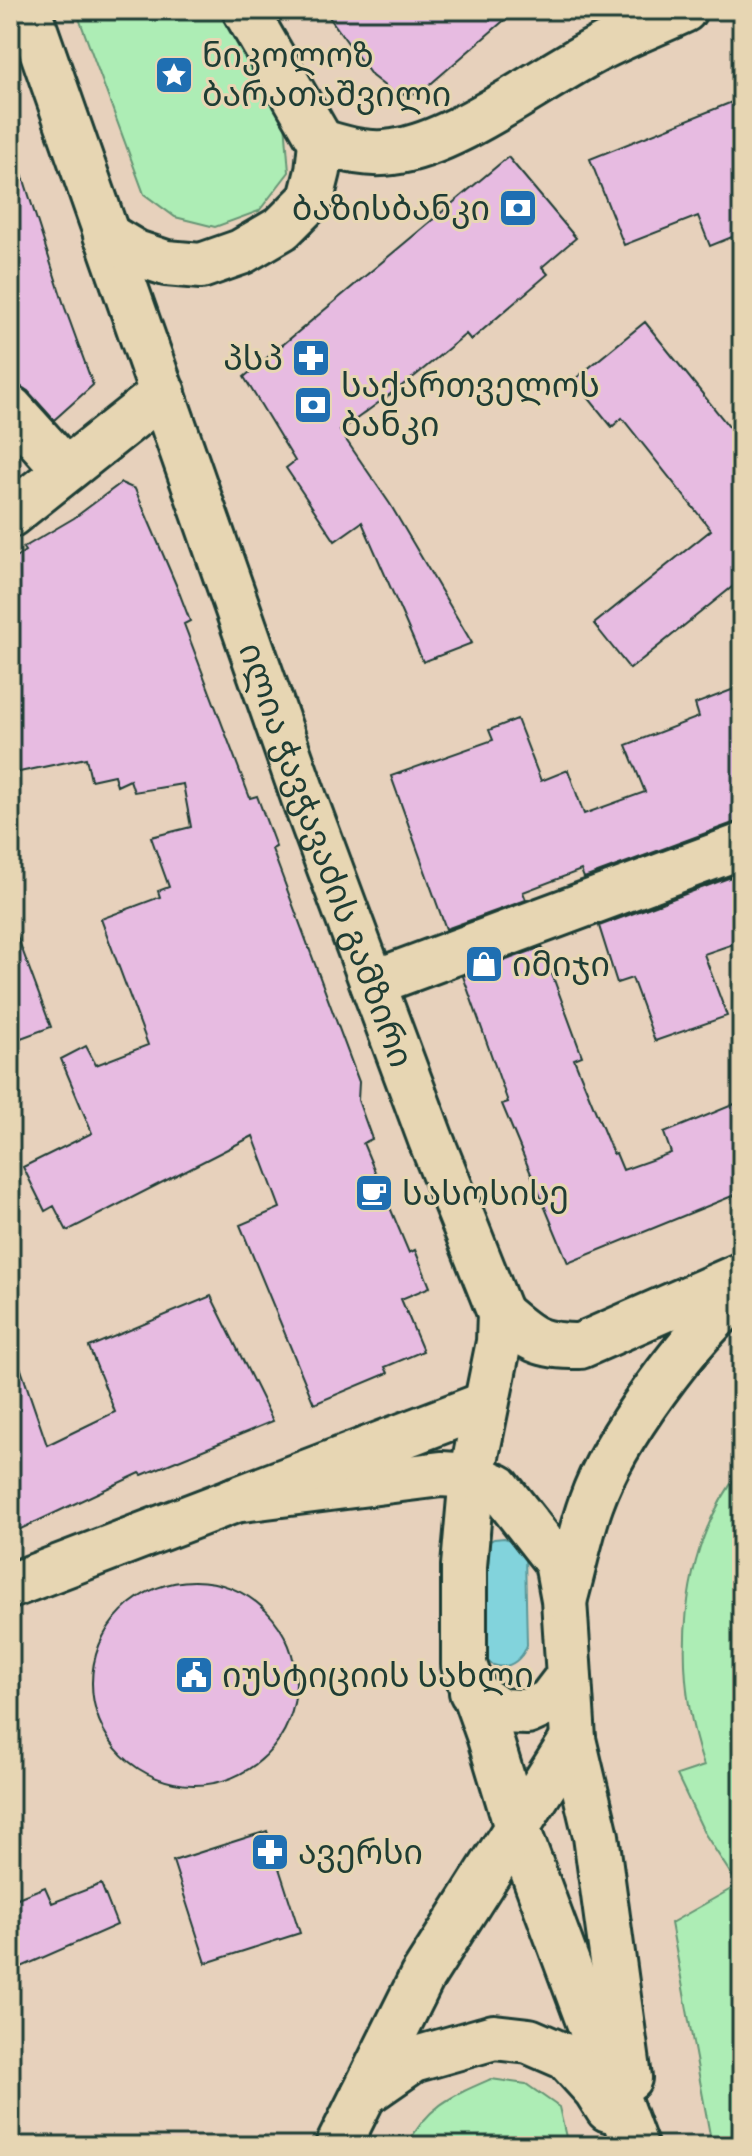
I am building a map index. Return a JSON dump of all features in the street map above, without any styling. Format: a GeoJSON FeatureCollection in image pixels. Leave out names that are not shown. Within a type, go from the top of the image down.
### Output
{"type":"FeatureCollection","features":[{"type":"Feature","properties":{"kind":"main road","name":"ილია ჭავჭავაძის გამზირი"},"geometry":{"type":"LineString","coordinates":[[28,10],[305,801],[500,1313],[499,1342],[472,1476],[464,1566],[464,1665],[517,1828],[635,2146]]}},
{"type":"Feature","properties":{"kind":"main road"},"geometry":{"type":"LineString","coordinates":[[106,235],[136,253],[166,263],[201,266],[241,252],[282,228],[311,199],[321,142],[245,10]]}},
{"type":"Feature","properties":{"kind":"main road"},"geometry":{"type":"LineString","coordinates":[[321,142],[349,151],[373,154],[395,152],[422,144],[458,129],[600,48],[684,10]]}},
{"type":"Feature","properties":{"kind":"main road"},"geometry":{"type":"LineString","coordinates":[[10,515],[163,393]]}},
{"type":"Feature","properties":{"kind":"main road"},"geometry":{"type":"LineString","coordinates":[[10,408],[66,470]]}},
{"type":"Feature","properties":{"kind":"main road"},"geometry":{"type":"LineString","coordinates":[[373,983],[742,846]]}},
{"type":"Feature","properties":{"kind":"main road"},"geometry":{"type":"LineString","coordinates":[[500,1313],[527,1337],[550,1346],[580,1346],[742,1275]]}},
{"type":"Feature","properties":{"kind":"main road"},"geometry":{"type":"LineString","coordinates":[[564,1600],[592,1501],[614,1454],[650,1398],[696,1339],[742,1293]]}},
{"type":"Feature","properties":{"kind":"main road"},"geometry":{"type":"LineString","coordinates":[[10,1586],[486,1404]]}},
{"type":"Feature","properties":{"kind":"main road"},"geometry":{"type":"LineString","coordinates":[[234,1500],[441,1474],[472,1476],[498,1487],[557,1562],[564,1600],[573,1739],[596,1836],[635,2146]]}},
{"type":"Feature","properties":{"kind":"main road"},"geometry":{"type":"LineString","coordinates":[[464,1566],[477,1545],[496,1529],[529,1526]]}},
{"type":"Feature","properties":{"kind":"main road"},"geometry":{"type":"LineString","coordinates":[[472,1692],[499,1711],[527,1712],[549,1702],[568,1677]]}},
{"type":"Feature","properties":{"kind":"main road"},"geometry":{"type":"LineString","coordinates":[[338,2146],[422,1977],[573,1739]]}},
{"type":"Feature","properties":{"kind":"main road"},"geometry":{"type":"LineString","coordinates":[[362,2096],[413,2060],[494,2037],[529,2041],[566,2057],[596,2090],[635,2146]]}},
{"type":"Feature","properties":{"kind":"green space"},"geometry":{"type":"Polygon","coordinates":[[[76,10],[223,10],[285,122],[289,172],[259,211],[215,227],[175,217],[144,194],[76,10]]]}},
{"type":"Feature","properties":{"kind":"green space"},"geometry":{"type":"Polygon","coordinates":[[[742,1469],[742,2146],[712,2146],[671,1923],[738,1885],[705,1834],[677,1775],[704,1766],[687,1691],[687,1612],[693,1574],[704,1536],[720,1501],[742,1469]]]}},
{"type":"Feature","properties":{"kind":"green space"},"geometry":{"type":"Polygon","coordinates":[[[491,2079],[526,2084],[559,2107],[568,2146],[407,2146],[423,2121],[442,2104],[491,2079]]]}},
{"type":"Feature","properties":{"kind":"water"},"geometry":{"type":"Polygon","coordinates":[[[504,1538],[514,1541],[525,1555],[527,1645],[519,1659],[507,1666],[500,1666],[487,1661],[482,1655],[485,1544],[504,1538]]]}},
{"type":"Feature","properties":{"kind":"building"},"geometry":{"type":"Polygon","coordinates":[[[324,10],[516,10],[419,94],[395,94],[372,76],[324,10]]]}},
{"type":"Feature","properties":{"kind":"building"},"geometry":{"type":"Polygon","coordinates":[[[742,98],[742,233],[710,246],[698,216],[624,245],[590,159],[742,98]]]}},
{"type":"Feature","properties":{"kind":"building"},"geometry":{"type":"Polygon","coordinates":[[[508,157],[576,238],[542,267],[548,274],[471,340],[466,334],[340,431],[390,504],[472,643],[423,662],[362,522],[335,541],[286,468],[295,461],[244,377],[508,157]]]}},
{"type":"Feature","properties":{"kind":"building"},"geometry":{"type":"Polygon","coordinates":[[[17,158],[93,385],[54,420],[28,391],[10,384],[10,159],[17,158]]]}},
{"type":"Feature","properties":{"kind":"building"},"geometry":{"type":"Polygon","coordinates":[[[645,322],[742,443],[742,579],[630,669],[594,624],[711,530],[622,418],[612,427],[574,380],[645,322]]]}},
{"type":"Feature","properties":{"kind":"building"},"geometry":{"type":"Polygon","coordinates":[[[121,483],[135,489],[177,587],[190,621],[184,624],[250,798],[257,796],[276,847],[272,849],[359,1082],[358,1100],[372,1139],[363,1143],[409,1253],[415,1250],[430,1287],[401,1299],[423,1351],[385,1367],[388,1373],[314,1404],[240,1225],[280,1208],[253,1136],[67,1231],[54,1206],[45,1211],[23,1167],[92,1133],[61,1059],[86,1046],[96,1065],[148,1045],[101,919],[160,897],[158,891],[169,887],[151,837],[191,827],[183,784],[134,792],[130,780],[117,786],[114,775],[91,780],[86,758],[10,774],[10,562],[25,551],[23,548],[74,518],[121,483]]]}},
{"type":"Feature","properties":{"kind":"building"},"geometry":{"type":"Polygon","coordinates":[[[742,686],[742,822],[584,878],[581,870],[523,892],[526,900],[446,929],[391,776],[493,740],[489,730],[517,719],[541,781],[568,770],[584,814],[645,792],[626,745],[699,717],[695,704],[742,686]]]}},
{"type":"Feature","properties":{"kind":"building"},"geometry":{"type":"Polygon","coordinates":[[[742,873],[742,941],[704,954],[727,1016],[655,1041],[632,978],[617,983],[599,926],[742,873]]]}},
{"type":"Feature","properties":{"kind":"building"},"geometry":{"type":"Polygon","coordinates":[[[10,925],[13,925],[51,1027],[10,1042],[10,925]]]}},
{"type":"Feature","properties":{"kind":"building"},"geometry":{"type":"Polygon","coordinates":[[[542,947],[582,1056],[574,1059],[613,1154],[616,1153],[623,1170],[671,1153],[664,1133],[742,1101],[742,1192],[568,1263],[502,1104],[508,1102],[463,976],[542,947]]]}},
{"type":"Feature","properties":{"kind":"building"},"geometry":{"type":"Polygon","coordinates":[[[211,1296],[273,1421],[142,1475],[140,1473],[10,1534],[10,1353],[15,1352],[47,1445],[115,1412],[89,1347],[211,1296]]]}},
{"type":"Feature","properties":{"kind":"building","name":"იუსტიციის სახლი"},"geometry":{"type":"Polygon","coordinates":[[[194,1581],[233,1588],[266,1611],[289,1644],[296,1683],[289,1722],[266,1755],[233,1778],[194,1785],[155,1778],[122,1755],[99,1722],[92,1683],[99,1644],[122,1611],[155,1588],[194,1581]]]}},
{"type":"Feature","properties":{"kind":"building"},"geometry":{"type":"Polygon","coordinates":[[[267,1831],[300,1933],[206,1963],[173,1861],[267,1831]]]}},
{"type":"Feature","properties":{"kind":"building"},"geometry":{"type":"Polygon","coordinates":[[[101,1884],[117,1925],[10,1972],[10,1901],[45,1887],[52,1903],[101,1884]]]}},
{"type":"Feature","properties":{"kind":"place","name":"ნიკოლოზ ბარათაშვილი"},"geometry":{"type":"Point","coordinates":[174,75]}},
{"type":"Feature","properties":{"kind":"place","name":"ბაზისბანკი"},"geometry":{"type":"Point","coordinates":[518,208]}},
{"type":"Feature","properties":{"kind":"place","name":"პსპ"},"geometry":{"type":"Point","coordinates":[311,358]}},
{"type":"Feature","properties":{"kind":"place","name":"საქართველოს ბანკი"},"geometry":{"type":"Point","coordinates":[313,405]}},
{"type":"Feature","properties":{"kind":"place","name":"იმიჯი"},"geometry":{"type":"Point","coordinates":[484,964]}},
{"type":"Feature","properties":{"kind":"place","name":"სასოსისე"},"geometry":{"type":"Point","coordinates":[374,1193]}},
{"type":"Feature","properties":{"kind":"place","name":"იუსტიციის სახლი"},"geometry":{"type":"Point","coordinates":[194,1675]}},
{"type":"Feature","properties":{"kind":"place","name":"ავერსი"},"geometry":{"type":"Point","coordinates":[270,1852]}}]}
